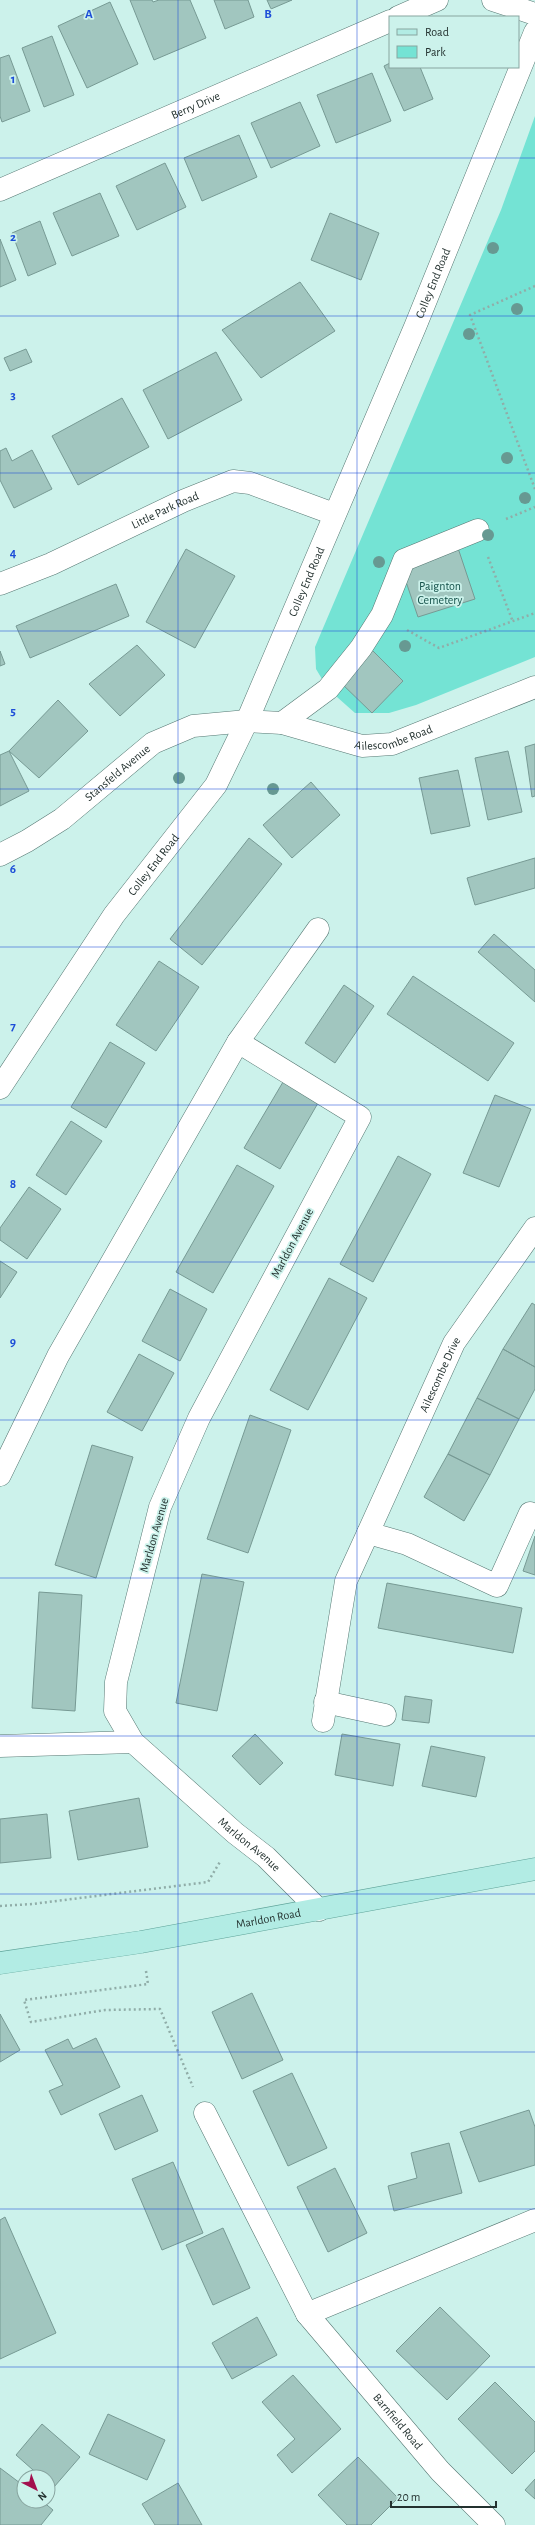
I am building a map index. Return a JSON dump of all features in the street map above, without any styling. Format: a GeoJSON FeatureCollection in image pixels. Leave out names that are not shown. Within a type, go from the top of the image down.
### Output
{"type":"FeatureCollection","features":[{"type":"Feature","properties":{"kind":"main road","name":"Marldon Road"},"geometry":{"type":"LineString","coordinates":[[0,1963],[70,1953],[318,1910],[535,1869]]}},
{"type":"Feature","properties":{"kind":"street"},"geometry":{"type":"LineString","coordinates":[[400,16],[437,0]]}},
{"type":"Feature","properties":{"kind":"street"},"geometry":{"type":"LineString","coordinates":[[493,0],[535,14]]}},
{"type":"Feature","properties":{"kind":"street","name":"Berry Drive"},"geometry":{"type":"LineString","coordinates":[[0,190],[389,20]]}},
{"type":"Feature","properties":{"kind":"street","name":"Colley End Road"},"geometry":{"type":"LineString","coordinates":[[0,1088],[114,915],[216,785],[247,721],[415,327],[535,32]]}},
{"type":"Feature","properties":{"kind":"street","name":"Little Park Road"},"geometry":{"type":"LineString","coordinates":[[0,584],[51,564],[183,501],[233,481],[250,482],[334,514]]}},
{"type":"Feature","properties":{"kind":"street"},"geometry":{"type":"LineString","coordinates":[[282,723],[328,689],[361,648],[382,615],[404,560],[478,530]]}},
{"type":"Feature","properties":{"kind":"street","name":"Ailescombe Road"},"geometry":{"type":"LineString","coordinates":[[247,721],[282,723],[362,746],[392,744],[535,687]]}},
{"type":"Feature","properties":{"kind":"street","name":"Stansfeld Avenue"},"geometry":{"type":"LineString","coordinates":[[0,855],[27,841],[62,819],[153,743],[192,726],[247,721]]}},
{"type":"Feature","properties":{"kind":"street"},"geometry":{"type":"LineString","coordinates":[[0,1475],[58,1356],[238,1042],[318,929]]}},
{"type":"Feature","properties":{"kind":"street","name":"Marldon Avenue"},"geometry":{"type":"LineString","coordinates":[[238,1042],[360,1117],[199,1418],[160,1507],[116,1682],[115,1711],[133,1742],[266,1858],[318,1910]]}},
{"type":"Feature","properties":{"kind":"street","name":"Ailescombe Drive"},"geometry":{"type":"LineString","coordinates":[[385,1715],[324,1712],[346,1581],[454,1344],[535,1228]]}},
{"type":"Feature","properties":{"kind":"street"},"geometry":{"type":"LineString","coordinates":[[368,1533],[407,1544],[497,1586],[530,1513]]}},
{"type":"Feature","properties":{"kind":"street"},"geometry":{"type":"LineString","coordinates":[[0,1746],[133,1742]]}},
{"type":"Feature","properties":{"kind":"street","name":"Barnfield Road"},"geometry":{"type":"LineString","coordinates":[[205,2113],[307,2314],[440,2471],[494,2525]]}},
{"type":"Feature","properties":{"kind":"street"},"geometry":{"type":"LineString","coordinates":[[307,2314],[535,2220]]}},
{"type":"Feature","properties":{"kind":"path"},"geometry":{"type":"LineString","coordinates":[[535,286],[470,315],[535,489]]}},
{"type":"Feature","properties":{"kind":"path"},"geometry":{"type":"LineString","coordinates":[[513,622],[478,530],[535,507]]}},
{"type":"Feature","properties":{"kind":"path"},"geometry":{"type":"LineString","coordinates":[[382,615],[440,648],[535,613]]}},
{"type":"Feature","properties":{"kind":"path"},"geometry":{"type":"LineString","coordinates":[[0,1906],[32,1904],[208,1882],[236,1833]]}},
{"type":"Feature","properties":{"kind":"path"},"geometry":{"type":"LineString","coordinates":[[145,1964],[148,1984],[24,2000],[30,2022],[105,2010],[160,2009],[205,2113]]}},
{"type":"Feature","properties":{"kind":"green space","name":"Paignton Cemetery"},"geometry":{"type":"Polygon","coordinates":[[[535,116],[535,657],[416,705],[389,713],[355,713],[328,689],[316,669],[315,647],[501,210],[535,116]]]}},
{"type":"Feature","properties":{"kind":"building"},"geometry":{"type":"Polygon","coordinates":[[[130,0],[152,0],[153,2],[159,0],[190,0],[206,38],[154,60],[130,0]]]}},
{"type":"Feature","properties":{"kind":"building"},"geometry":{"type":"Polygon","coordinates":[[[214,0],[248,0],[254,17],[225,29],[214,0]]]}},
{"type":"Feature","properties":{"kind":"building"},"geometry":{"type":"Polygon","coordinates":[[[267,0],[292,0],[271,9],[267,0]]]}},
{"type":"Feature","properties":{"kind":"building"},"geometry":{"type":"Polygon","coordinates":[[[110,2],[138,64],[87,88],[58,26],[110,2]]]}},
{"type":"Feature","properties":{"kind":"building"},"geometry":{"type":"Polygon","coordinates":[[[52,36],[74,95],[44,107],[22,48],[52,36]]]}},
{"type":"Feature","properties":{"kind":"building"},"geometry":{"type":"Polygon","coordinates":[[[9,55],[30,111],[2,122],[0,116],[0,58],[9,55]]]}},
{"type":"Feature","properties":{"kind":"building"},"geometry":{"type":"Polygon","coordinates":[[[389,64],[389,68],[420,68],[433,99],[404,111],[384,66],[389,64]]]}},
{"type":"Feature","properties":{"kind":"building"},"geometry":{"type":"Polygon","coordinates":[[[372,73],[391,121],[336,143],[317,95],[372,73]]]}},
{"type":"Feature","properties":{"kind":"building"},"geometry":{"type":"Polygon","coordinates":[[[300,102],[320,146],[271,168],[251,123],[300,102]]]}},
{"type":"Feature","properties":{"kind":"building"},"geometry":{"type":"Polygon","coordinates":[[[239,135],[257,177],[202,201],[184,158],[239,135]]]}},
{"type":"Feature","properties":{"kind":"building"},"geometry":{"type":"Polygon","coordinates":[[[165,163],[186,207],[137,230],[116,186],[165,163]]]}},
{"type":"Feature","properties":{"kind":"building"},"geometry":{"type":"Polygon","coordinates":[[[100,193],[119,236],[72,256],[53,213],[100,193]]]}},
{"type":"Feature","properties":{"kind":"building"},"geometry":{"type":"Polygon","coordinates":[[[330,213],[379,233],[361,280],[311,260],[330,213]]]}},
{"type":"Feature","properties":{"kind":"building"},"geometry":{"type":"Polygon","coordinates":[[[40,221],[56,264],[28,276],[12,233],[40,221]]]}},
{"type":"Feature","properties":{"kind":"building"},"geometry":{"type":"Polygon","coordinates":[[[0,239],[16,280],[0,287],[0,239]]]}},
{"type":"Feature","properties":{"kind":"building"},"geometry":{"type":"Polygon","coordinates":[[[300,282],[335,331],[261,378],[222,330],[300,282]]]}},
{"type":"Feature","properties":{"kind":"building"},"geometry":{"type":"Polygon","coordinates":[[[26,349],[32,362],[10,371],[4,358],[26,349]]]}},
{"type":"Feature","properties":{"kind":"building"},"geometry":{"type":"Polygon","coordinates":[[[216,352],[242,400],[168,439],[143,390],[216,352]]]}},
{"type":"Feature","properties":{"kind":"building"},"geometry":{"type":"Polygon","coordinates":[[[122,398],[149,447],[78,485],[52,436],[122,398]]]}},
{"type":"Feature","properties":{"kind":"building"},"geometry":{"type":"Polygon","coordinates":[[[6,448],[12,461],[32,450],[52,489],[14,508],[0,480],[0,451],[6,448]]]}},
{"type":"Feature","properties":{"kind":"building"},"geometry":{"type":"Polygon","coordinates":[[[457,545],[475,599],[418,617],[400,564],[457,545]]]}},
{"type":"Feature","properties":{"kind":"building"},"geometry":{"type":"Polygon","coordinates":[[[186,549],[235,576],[195,648],[146,622],[186,549]]]}},
{"type":"Feature","properties":{"kind":"building"},"geometry":{"type":"Polygon","coordinates":[[[116,584],[129,616],[30,658],[16,626],[116,584]]]}},
{"type":"Feature","properties":{"kind":"building"},"geometry":{"type":"Polygon","coordinates":[[[137,645],[165,675],[120,716],[89,684],[137,645]]]}},
{"type":"Feature","properties":{"kind":"building"},"geometry":{"type":"Polygon","coordinates":[[[370,648],[403,681],[372,713],[339,681],[370,648]]]}},
{"type":"Feature","properties":{"kind":"building"},"geometry":{"type":"Polygon","coordinates":[[[0,651],[5,664],[0,666],[0,651]]]}},
{"type":"Feature","properties":{"kind":"building"},"geometry":{"type":"Polygon","coordinates":[[[58,700],[88,731],[39,778],[9,751],[58,700]]]}},
{"type":"Feature","properties":{"kind":"building"},"geometry":{"type":"Polygon","coordinates":[[[535,744],[535,796],[532,797],[525,747],[535,744]]]}},
{"type":"Feature","properties":{"kind":"building"},"geometry":{"type":"Polygon","coordinates":[[[9,751],[29,791],[0,806],[0,755],[9,751]]]}},
{"type":"Feature","properties":{"kind":"building"},"geometry":{"type":"Polygon","coordinates":[[[508,751],[522,812],[488,820],[475,758],[508,751]]]}},
{"type":"Feature","properties":{"kind":"building"},"geometry":{"type":"Polygon","coordinates":[[[458,770],[470,826],[431,834],[419,778],[458,770]]]}},
{"type":"Feature","properties":{"kind":"building"},"geometry":{"type":"Polygon","coordinates":[[[311,782],[340,815],[292,858],[263,825],[311,782]]]}},
{"type":"Feature","properties":{"kind":"building"},"geometry":{"type":"Polygon","coordinates":[[[249,838],[282,864],[202,965],[170,939],[249,838]]]}},
{"type":"Feature","properties":{"kind":"building"},"geometry":{"type":"Polygon","coordinates":[[[535,858],[535,888],[475,905],[467,878],[535,858]]]}},
{"type":"Feature","properties":{"kind":"building"},"geometry":{"type":"Polygon","coordinates":[[[494,934],[535,970],[535,1002],[478,952],[494,934]]]}},
{"type":"Feature","properties":{"kind":"building"},"geometry":{"type":"Polygon","coordinates":[[[159,961],[199,987],[156,1051],[116,1025],[159,961]]]}},
{"type":"Feature","properties":{"kind":"building"},"geometry":{"type":"Polygon","coordinates":[[[413,976],[514,1043],[488,1081],[387,1014],[413,976]]]}},
{"type":"Feature","properties":{"kind":"building"},"geometry":{"type":"Polygon","coordinates":[[[344,985],[374,1006],[335,1063],[305,1043],[344,985]]]}},
{"type":"Feature","properties":{"kind":"building"},"geometry":{"type":"Polygon","coordinates":[[[110,1042],[145,1063],[106,1128],[71,1107],[110,1042]]]}},
{"type":"Feature","properties":{"kind":"building"},"geometry":{"type":"Polygon","coordinates":[[[283,1082],[318,1103],[280,1169],[244,1148],[283,1082]]]}},
{"type":"Feature","properties":{"kind":"building"},"geometry":{"type":"Polygon","coordinates":[[[495,1095],[531,1109],[499,1187],[463,1173],[495,1095]]]}},
{"type":"Feature","properties":{"kind":"building"},"geometry":{"type":"Polygon","coordinates":[[[71,1121],[102,1141],[66,1195],[36,1175],[71,1121]]]}},
{"type":"Feature","properties":{"kind":"building"},"geometry":{"type":"Polygon","coordinates":[[[398,1156],[431,1174],[373,1282],[340,1264],[398,1156]]]}},
{"type":"Feature","properties":{"kind":"building"},"geometry":{"type":"Polygon","coordinates":[[[237,1165],[274,1186],[213,1293],[176,1272],[237,1165]]]}},
{"type":"Feature","properties":{"kind":"building"},"geometry":{"type":"Polygon","coordinates":[[[29,1187],[61,1209],[27,1259],[0,1240],[0,1228],[29,1187]]]}},
{"type":"Feature","properties":{"kind":"building"},"geometry":{"type":"Polygon","coordinates":[[[0,1261],[17,1272],[0,1298],[0,1261]]]}},
{"type":"Feature","properties":{"kind":"building"},"geometry":{"type":"Polygon","coordinates":[[[329,1278],[367,1298],[308,1410],[270,1390],[329,1278]]]}},
{"type":"Feature","properties":{"kind":"building"},"geometry":{"type":"Polygon","coordinates":[[[170,1289],[207,1309],[180,1361],[142,1341],[170,1289]]]}},
{"type":"Feature","properties":{"kind":"building"},"geometry":{"type":"Polygon","coordinates":[[[532,1303],[535,1305],[535,1367],[503,1349],[532,1303]]]}},
{"type":"Feature","properties":{"kind":"building"},"geometry":{"type":"Polygon","coordinates":[[[503,1349],[535,1367],[535,1389],[519,1419],[477,1398],[503,1349]]]}},
{"type":"Feature","properties":{"kind":"building"},"geometry":{"type":"Polygon","coordinates":[[[139,1354],[174,1373],[142,1431],[107,1412],[139,1354]]]}},
{"type":"Feature","properties":{"kind":"building"},"geometry":{"type":"Polygon","coordinates":[[[477,1398],[519,1419],[490,1475],[448,1454],[477,1398]]]}},
{"type":"Feature","properties":{"kind":"building"},"geometry":{"type":"Polygon","coordinates":[[[250,1415],[291,1430],[248,1553],[207,1539],[250,1415]]]}},
{"type":"Feature","properties":{"kind":"building"},"geometry":{"type":"Polygon","coordinates":[[[92,1445],[133,1457],[96,1578],[55,1565],[92,1445]]]}},
{"type":"Feature","properties":{"kind":"building"},"geometry":{"type":"Polygon","coordinates":[[[448,1454],[490,1475],[464,1521],[424,1497],[448,1454]]]}},
{"type":"Feature","properties":{"kind":"building"},"geometry":{"type":"Polygon","coordinates":[[[535,1536],[535,1575],[523,1571],[535,1536]]]}},
{"type":"Feature","properties":{"kind":"building"},"geometry":{"type":"Polygon","coordinates":[[[202,1574],[244,1582],[217,1711],[176,1703],[202,1574]]]}},
{"type":"Feature","properties":{"kind":"building"},"geometry":{"type":"Polygon","coordinates":[[[387,1583],[522,1608],[513,1653],[378,1628],[387,1583]]]}},
{"type":"Feature","properties":{"kind":"building"},"geometry":{"type":"Polygon","coordinates":[[[39,1592],[82,1595],[75,1711],[32,1708],[39,1592]]]}},
{"type":"Feature","properties":{"kind":"building"},"geometry":{"type":"Polygon","coordinates":[[[405,1696],[432,1700],[429,1723],[402,1720],[405,1696]]]}},
{"type":"Feature","properties":{"kind":"building"},"geometry":{"type":"Polygon","coordinates":[[[255,1734],[283,1763],[260,1785],[232,1756],[255,1734]]]}},
{"type":"Feature","properties":{"kind":"building"},"geometry":{"type":"Polygon","coordinates":[[[342,1734],[400,1744],[393,1786],[335,1775],[342,1734]]]}},
{"type":"Feature","properties":{"kind":"building"},"geometry":{"type":"Polygon","coordinates":[[[431,1746],[485,1757],[476,1797],[422,1786],[431,1746]]]}},
{"type":"Feature","properties":{"kind":"building"},"geometry":{"type":"Polygon","coordinates":[[[139,1798],[148,1847],[78,1860],[69,1811],[139,1798]]]}},
{"type":"Feature","properties":{"kind":"building"},"geometry":{"type":"Polygon","coordinates":[[[47,1814],[51,1858],[0,1863],[0,1819],[47,1814]]]}},
{"type":"Feature","properties":{"kind":"building"},"geometry":{"type":"Polygon","coordinates":[[[252,1993],[283,2060],[242,2079],[212,2012],[252,1993]]]}},
{"type":"Feature","properties":{"kind":"building"},"geometry":{"type":"Polygon","coordinates":[[[0,2014],[20,2050],[0,2062],[0,2014]]]}},
{"type":"Feature","properties":{"kind":"building"},"geometry":{"type":"Polygon","coordinates":[[[96,2038],[120,2087],[61,2115],[49,2091],[63,2085],[45,2050],[68,2039],[73,2049],[96,2038]]]}},
{"type":"Feature","properties":{"kind":"building"},"geometry":{"type":"Polygon","coordinates":[[[292,2073],[327,2148],[288,2166],[253,2091],[292,2073]]]}},
{"type":"Feature","properties":{"kind":"building"},"geometry":{"type":"Polygon","coordinates":[[[142,2095],[158,2131],[115,2150],[99,2114],[142,2095]]]}},
{"type":"Feature","properties":{"kind":"building"},"geometry":{"type":"Polygon","coordinates":[[[529,2110],[535,2127],[535,2165],[479,2182],[460,2132],[529,2110]]]}},
{"type":"Feature","properties":{"kind":"building"},"geometry":{"type":"Polygon","coordinates":[[[449,2143],[462,2193],[394,2211],[388,2186],[417,2178],[411,2153],[449,2143]]]}},
{"type":"Feature","properties":{"kind":"building"},"geometry":{"type":"Polygon","coordinates":[[[173,2162],[203,2233],[162,2250],[132,2179],[173,2162]]]}},
{"type":"Feature","properties":{"kind":"building"},"geometry":{"type":"Polygon","coordinates":[[[335,2168],[367,2233],[328,2252],[297,2187],[335,2168]]]}},
{"type":"Feature","properties":{"kind":"building"},"geometry":{"type":"Polygon","coordinates":[[[5,2217],[56,2333],[0,2359],[0,2220],[5,2217]]]}},
{"type":"Feature","properties":{"kind":"building"},"geometry":{"type":"Polygon","coordinates":[[[223,2228],[250,2288],[213,2305],[186,2245],[223,2228]]]}},
{"type":"Feature","properties":{"kind":"building"},"geometry":{"type":"Polygon","coordinates":[[[440,2307],[490,2356],[447,2400],[396,2351],[440,2307]]]}},
{"type":"Feature","properties":{"kind":"building"},"geometry":{"type":"Polygon","coordinates":[[[257,2317],[277,2355],[232,2379],[212,2343],[257,2317]]]}},
{"type":"Feature","properties":{"kind":"building"},"geometry":{"type":"Polygon","coordinates":[[[293,2375],[341,2429],[292,2473],[277,2455],[295,2439],[262,2402],[293,2375]]]}},
{"type":"Feature","properties":{"kind":"building"},"geometry":{"type":"Polygon","coordinates":[[[495,2382],[535,2422],[535,2451],[512,2474],[458,2419],[495,2382]]]}},
{"type":"Feature","properties":{"kind":"building"},"geometry":{"type":"Polygon","coordinates":[[[108,2414],[165,2440],[147,2480],[89,2454],[108,2414]]]}},
{"type":"Feature","properties":{"kind":"building"},"geometry":{"type":"Polygon","coordinates":[[[42,2424],[80,2457],[56,2485],[56,2469],[32,2469],[16,2455],[42,2424]]]}},
{"type":"Feature","properties":{"kind":"building"},"geometry":{"type":"Polygon","coordinates":[[[358,2457],[398,2498],[371,2525],[347,2525],[318,2495],[358,2457]]]}},
{"type":"Feature","properties":{"kind":"building"},"geometry":{"type":"Polygon","coordinates":[[[0,2468],[16,2480],[16,2509],[53,2510],[41,2525],[0,2525],[0,2468]]]}},
{"type":"Feature","properties":{"kind":"building"},"geometry":{"type":"Polygon","coordinates":[[[535,2479],[535,2499],[525,2490],[535,2479]]]}},
{"type":"Feature","properties":{"kind":"building"},"geometry":{"type":"Polygon","coordinates":[[[178,2483],[202,2525],[155,2525],[142,2504],[178,2483]]]}}]}
